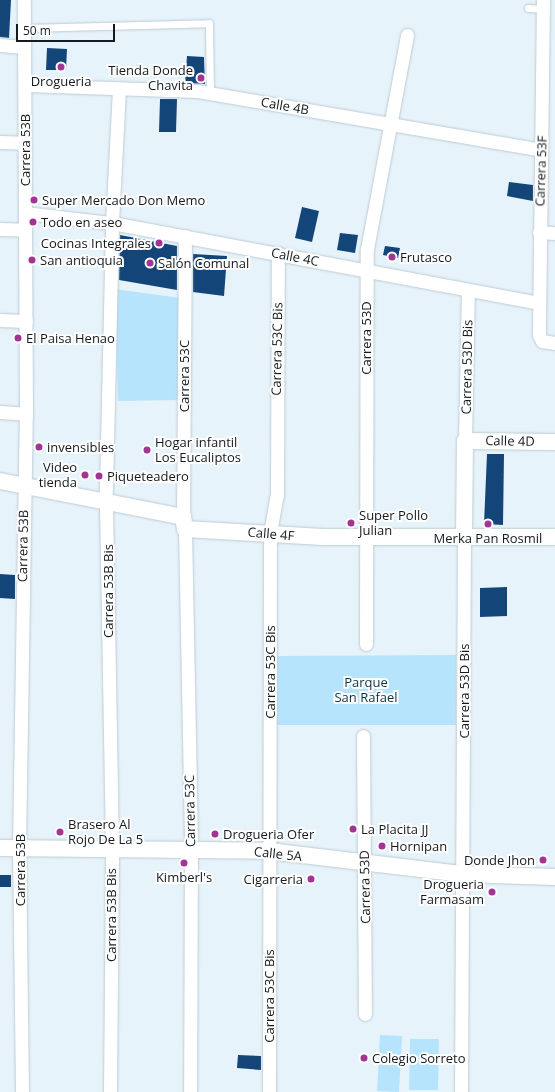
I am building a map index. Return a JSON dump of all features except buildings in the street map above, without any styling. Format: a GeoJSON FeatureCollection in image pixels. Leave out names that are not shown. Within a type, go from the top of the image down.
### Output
{"type":"FeatureCollection","features":[{"type":"Feature","properties":{"kind":"street","name":"Carrera 53B"},"geometry":{"type":"LineString","coordinates":[[22,1092],[20,849],[26,414],[24,143],[26,85],[24,0]]}},
{"type":"Feature","properties":{"kind":"street","name":"Carrera 53F"},"geometry":{"type":"LineString","coordinates":[[543,4],[549,121],[541,150],[539,303],[542,341],[555,344]]}},
{"type":"Feature","properties":{"kind":"street","name":"Carrera 53D"},"geometry":{"type":"LineString","coordinates":[[366,644],[365,536],[367,249],[389,124],[407,35]]}},
{"type":"Feature","properties":{"kind":"street"},"geometry":{"type":"LineString","coordinates":[[0,45],[24,47]]}},
{"type":"Feature","properties":{"kind":"street","name":"Calle 4B"},"geometry":{"type":"LineString","coordinates":[[26,85],[210,93],[541,150]]}},
{"type":"Feature","properties":{"kind":"street","name":"Carrera 53B Bis"},"geometry":{"type":"LineString","coordinates":[[110,1092],[112,848],[107,502],[112,223],[119,90]]}},
{"type":"Feature","properties":{"kind":"street"},"geometry":{"type":"LineString","coordinates":[[0,142],[24,143]]}},
{"type":"Feature","properties":{"kind":"street","name":"Calle 4C"},"geometry":{"type":"LineString","coordinates":[[25,213],[112,223],[539,303]]}},
{"type":"Feature","properties":{"kind":"street"},"geometry":{"type":"LineString","coordinates":[[0,229],[24,230]]}},
{"type":"Feature","properties":{"kind":"street"},"geometry":{"type":"LineString","coordinates":[[539,232],[555,233]]}},
{"type":"Feature","properties":{"kind":"street","name":"Carrera 53C"},"geometry":{"type":"LineString","coordinates":[[185,236],[184,523],[191,848],[190,1092]]}},
{"type":"Feature","properties":{"kind":"street","name":"Carrera 53C Bis"},"geometry":{"type":"LineString","coordinates":[[269,1092],[270,534],[277,495],[278,253]]}},
{"type":"Feature","properties":{"kind":"street","name":"Carrera 53D Bis"},"geometry":{"type":"LineString","coordinates":[[461,1092],[464,536],[468,290]]}},
{"type":"Feature","properties":{"kind":"street"},"geometry":{"type":"LineString","coordinates":[[0,320],[26,321]]}},
{"type":"Feature","properties":{"kind":"street"},"geometry":{"type":"LineString","coordinates":[[0,412],[26,414]]}},
{"type":"Feature","properties":{"kind":"street","name":"Calle 4D"},"geometry":{"type":"LineString","coordinates":[[465,441],[555,442]]}},
{"type":"Feature","properties":{"kind":"street","name":"Calle 4F"},"geometry":{"type":"LineString","coordinates":[[0,481],[107,502],[184,523],[270,534],[555,537]]}},
{"type":"Feature","properties":{"kind":"street","name":"Carrera 53D"},"geometry":{"type":"LineString","coordinates":[[363,736],[365,1014]]}},
{"type":"Feature","properties":{"kind":"street","name":"Calle 5A"},"geometry":{"type":"LineString","coordinates":[[0,848],[191,848],[269,852],[364,864],[463,874],[555,877]]}},
{"type":"Feature","properties":{"kind":"lane"},"geometry":{"type":"LineString","coordinates":[[528,8],[543,4]]}},
{"type":"Feature","properties":{"kind":"lane"},"geometry":{"type":"LineString","coordinates":[[24,28],[209,23],[210,93]]}},
{"type":"Feature","properties":{"kind":"green space"},"geometry":{"type":"Polygon","coordinates":[[[115,289],[180,298],[178,400],[118,401],[115,289]]]}},
{"type":"Feature","properties":{"kind":"green space","name":"Parque San Rafael"},"geometry":{"type":"Polygon","coordinates":[[[456,655],[456,725],[275,725],[275,656],[456,655]]]}},
{"type":"Feature","properties":{"kind":"green space"},"geometry":{"type":"Polygon","coordinates":[[[380,1035],[402,1036],[399,1092],[377,1091],[380,1035]]]}},
{"type":"Feature","properties":{"kind":"green space"},"geometry":{"type":"Polygon","coordinates":[[[410,1039],[439,1039],[438,1090],[409,1090],[410,1039]]]}},
{"type":"Feature","properties":{"kind":"place","name":"Drogueria"},"geometry":{"type":"Point","coordinates":[61,67]}},
{"type":"Feature","properties":{"kind":"place","name":"Tienda Donde Chavita"},"geometry":{"type":"Point","coordinates":[201,78]}},
{"type":"Feature","properties":{"kind":"place","name":"Super Mercado Don Memo"},"geometry":{"type":"Point","coordinates":[34,200]}},
{"type":"Feature","properties":{"kind":"place","name":"Todo en aseo"},"geometry":{"type":"Point","coordinates":[33,222]}},
{"type":"Feature","properties":{"kind":"place","name":"Cocinas Integrales"},"geometry":{"type":"Point","coordinates":[159,243]}},
{"type":"Feature","properties":{"kind":"place","name":"Frutasco"},"geometry":{"type":"Point","coordinates":[392,257]}},
{"type":"Feature","properties":{"kind":"place","name":"San antioquia"},"geometry":{"type":"Point","coordinates":[32,260]}},
{"type":"Feature","properties":{"kind":"place","name":"Salón Comunal"},"geometry":{"type":"Point","coordinates":[150,263]}},
{"type":"Feature","properties":{"kind":"place","name":"El Paisa Henao"},"geometry":{"type":"Point","coordinates":[18,338]}},
{"type":"Feature","properties":{"kind":"place","name":"invensibles"},"geometry":{"type":"Point","coordinates":[39,447]}},
{"type":"Feature","properties":{"kind":"place","name":"Hogar infantil Los Eucaliptos"},"geometry":{"type":"Point","coordinates":[147,450]}},
{"type":"Feature","properties":{"kind":"place","name":"Video tienda"},"geometry":{"type":"Point","coordinates":[85,475]}},
{"type":"Feature","properties":{"kind":"place","name":"Piqueteadero"},"geometry":{"type":"Point","coordinates":[99,476]}},
{"type":"Feature","properties":{"kind":"place","name":"Super Pollo Julian"},"geometry":{"type":"Point","coordinates":[351,523]}},
{"type":"Feature","properties":{"kind":"place","name":"Merka Pan Rosmil"},"geometry":{"type":"Point","coordinates":[488,524]}},
{"type":"Feature","properties":{"kind":"place","name":"La Placita JJ"},"geometry":{"type":"Point","coordinates":[353,829]}},
{"type":"Feature","properties":{"kind":"place","name":"Brasero Al Rojo De La 5"},"geometry":{"type":"Point","coordinates":[60,832]}},
{"type":"Feature","properties":{"kind":"place","name":"Drogueria Ofer"},"geometry":{"type":"Point","coordinates":[215,834]}},
{"type":"Feature","properties":{"kind":"place","name":"Hornipan"},"geometry":{"type":"Point","coordinates":[382,846]}},
{"type":"Feature","properties":{"kind":"place","name":"Donde Jhon"},"geometry":{"type":"Point","coordinates":[543,860]}},
{"type":"Feature","properties":{"kind":"place","name":"Kimberl's"},"geometry":{"type":"Point","coordinates":[184,863]}},
{"type":"Feature","properties":{"kind":"place","name":"Cigarreria"},"geometry":{"type":"Point","coordinates":[311,879]}},
{"type":"Feature","properties":{"kind":"place","name":"Drogueria Farmasam"},"geometry":{"type":"Point","coordinates":[492,892]}},
{"type":"Feature","properties":{"kind":"place","name":"Colegio Sorreto"},"geometry":{"type":"Point","coordinates":[364,1058]}}]}
